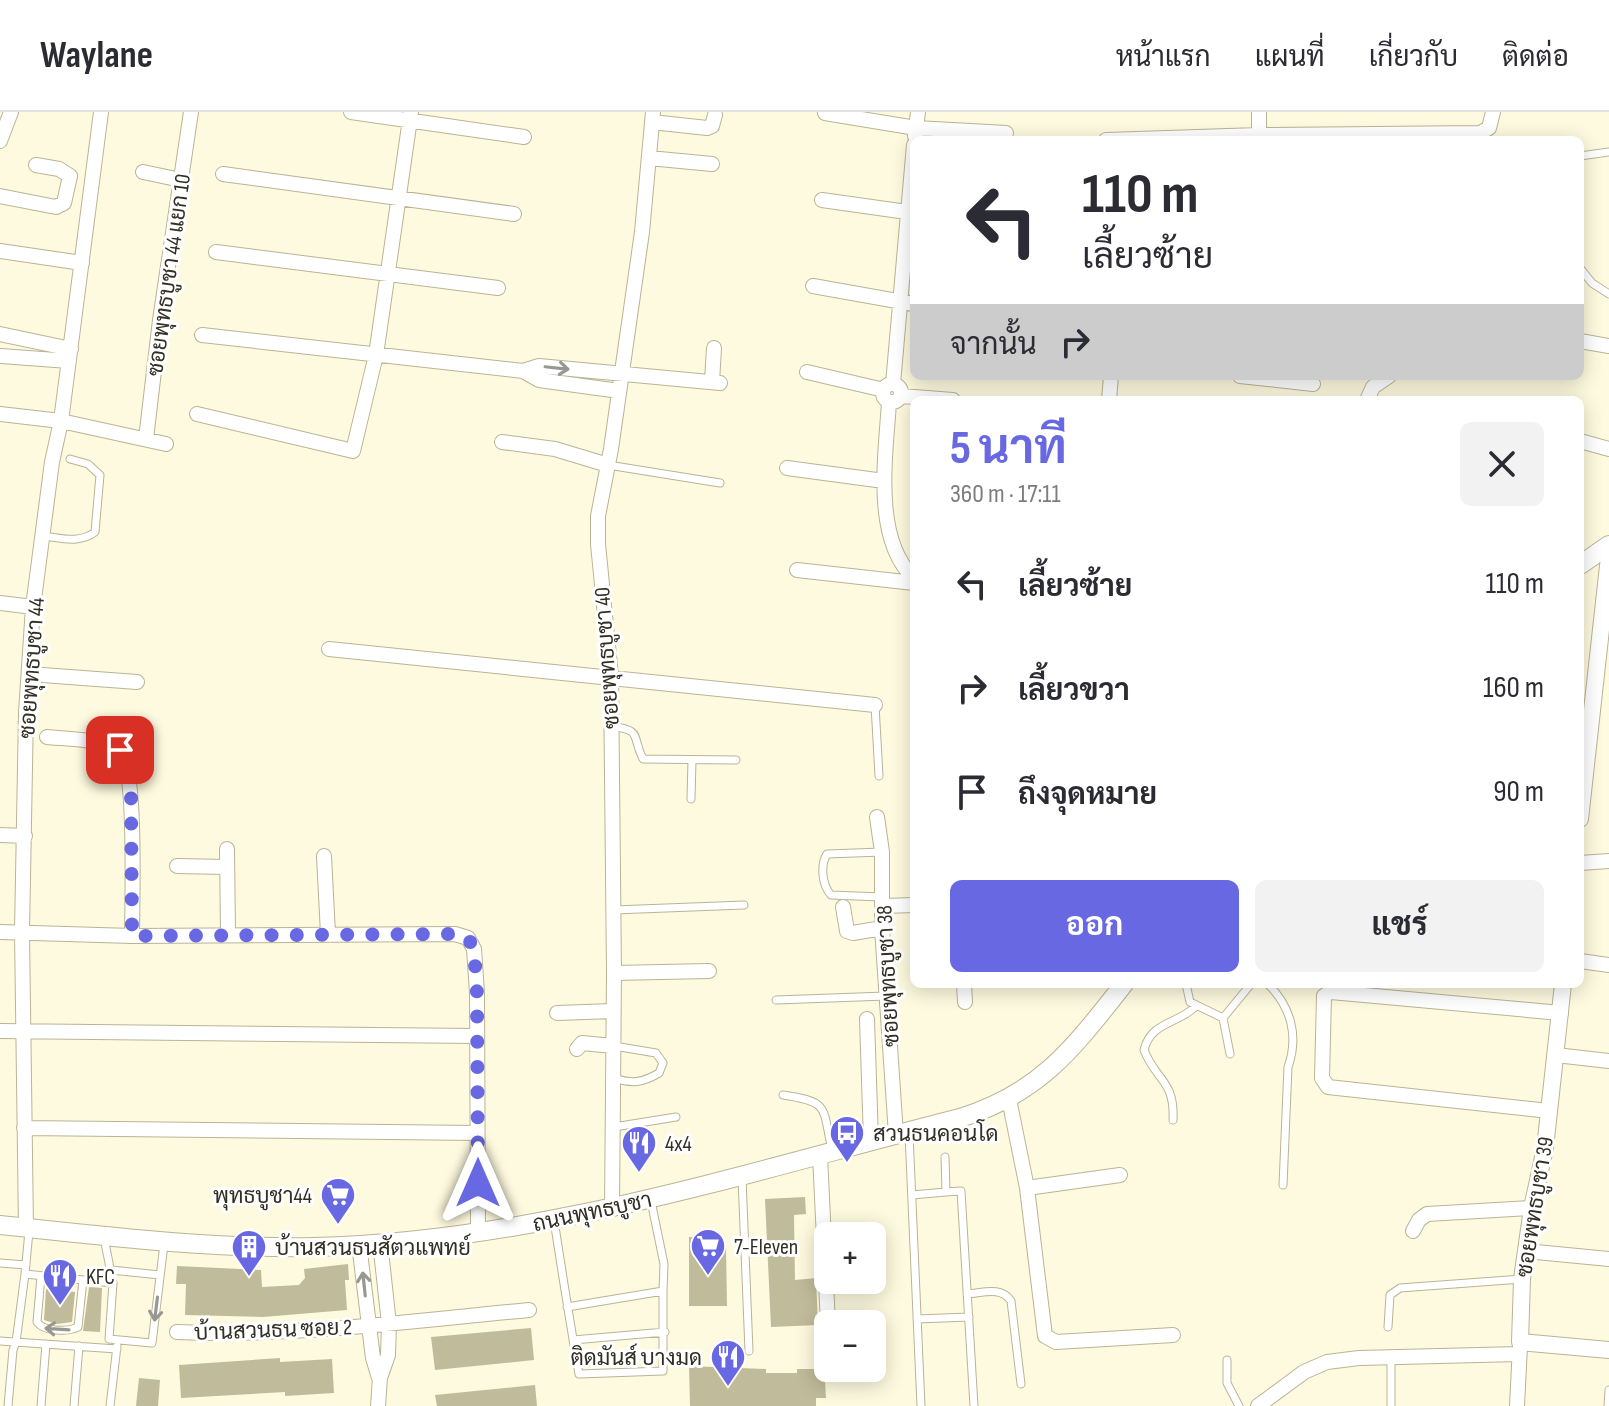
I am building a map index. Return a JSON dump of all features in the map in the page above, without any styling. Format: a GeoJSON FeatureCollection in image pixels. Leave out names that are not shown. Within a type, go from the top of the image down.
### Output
{"type":"FeatureCollection","features":[{"type":"Feature","properties":{"kind":"main road"},"geometry":{"type":"LineString","coordinates":[[1584,562],[1609,545]]}},
{"type":"Feature","properties":{"kind":"main road","name":"ถนนพุทธบูชา"},"geometry":{"type":"LineString","coordinates":[[0,1225],[164,1242],[315,1247],[478,1233],[612,1208],[970,1115],[1009,1099],[1061,1060],[1121,988]]}},
{"type":"Feature","properties":{"kind":"street"},"geometry":{"type":"LineString","coordinates":[[1,138],[11,112]]}},
{"type":"Feature","properties":{"kind":"street","name":"ซอยพุทธบูชา 44"},"geometry":{"type":"LineString","coordinates":[[28,1228],[22,932],[33,607],[52,462],[61,421],[101,112]]}},
{"type":"Feature","properties":{"kind":"street","name":"ซอยพุทธบูชา 44 แยก 10"},"geometry":{"type":"LineString","coordinates":[[146,439],[191,112]]}},
{"type":"Feature","properties":{"kind":"street"},"geometry":{"type":"LineString","coordinates":[[351,112],[410,116],[524,137]]}},
{"type":"Feature","properties":{"kind":"street"},"geometry":{"type":"LineString","coordinates":[[915,136],[918,112]]}},
{"type":"Feature","properties":{"kind":"street"},"geometry":{"type":"LineString","coordinates":[[1259,112],[1259,135]]}},
{"type":"Feature","properties":{"kind":"street"},"geometry":{"type":"LineString","coordinates":[[1367,136],[1480,133],[1489,128],[1493,112]]}},
{"type":"Feature","properties":{"kind":"street"},"geometry":{"type":"LineString","coordinates":[[825,113],[910,137]]}},
{"type":"Feature","properties":{"kind":"street"},"geometry":{"type":"LineString","coordinates":[[652,117],[707,128],[712,126],[715,115]]}},
{"type":"Feature","properties":{"kind":"street"},"geometry":{"type":"LineString","coordinates":[[197,414],[353,451],[376,355],[410,116]]}},
{"type":"Feature","properties":{"kind":"street","name":"ซอยพุทธบูชา 40"},"geometry":{"type":"LineString","coordinates":[[612,1208],[614,973],[611,676],[598,516],[642,232],[652,117]]}},
{"type":"Feature","properties":{"kind":"street"},"geometry":{"type":"LineString","coordinates":[[951,136],[1006,133]]}},
{"type":"Feature","properties":{"kind":"street"},"geometry":{"type":"LineString","coordinates":[[1228,136],[1270,136]]}},
{"type":"Feature","properties":{"kind":"street"},"geometry":{"type":"LineString","coordinates":[[649,158],[712,164]]}},
{"type":"Feature","properties":{"kind":"street"},"geometry":{"type":"LineString","coordinates":[[0,196],[56,207],[64,203],[70,176],[66,172],[36,165]]}},
{"type":"Feature","properties":{"kind":"street"},"geometry":{"type":"LineString","coordinates":[[143,172],[181,180]]}},
{"type":"Feature","properties":{"kind":"street"},"geometry":{"type":"LineString","coordinates":[[223,174],[514,214]]}},
{"type":"Feature","properties":{"kind":"street"},"geometry":{"type":"LineString","coordinates":[[69,189],[90,193]]}},
{"type":"Feature","properties":{"kind":"street"},"geometry":{"type":"LineString","coordinates":[[822,200],[910,213]]}},
{"type":"Feature","properties":{"kind":"street"},"geometry":{"type":"LineString","coordinates":[[910,236],[907,303],[892,393],[884,481],[889,536],[910,576]]}},
{"type":"Feature","properties":{"kind":"street"},"geometry":{"type":"LineString","coordinates":[[0,251],[82,263]]}},
{"type":"Feature","properties":{"kind":"street"},"geometry":{"type":"LineString","coordinates":[[216,252],[498,288]]}},
{"type":"Feature","properties":{"kind":"street"},"geometry":{"type":"LineString","coordinates":[[813,286],[907,303]]}},
{"type":"Feature","properties":{"kind":"street"},"geometry":{"type":"LineString","coordinates":[[0,334],[70,355]]}},
{"type":"Feature","properties":{"kind":"street"},"geometry":{"type":"LineString","coordinates":[[202,335],[523,371],[539,380],[619,391]]}},
{"type":"Feature","properties":{"kind":"street"},"geometry":{"type":"LineString","coordinates":[[1584,342],[1609,346]]}},
{"type":"Feature","properties":{"kind":"street"},"geometry":{"type":"LineString","coordinates":[[523,371],[539,366],[716,382],[714,348]]}},
{"type":"Feature","properties":{"kind":"street"},"geometry":{"type":"LineString","coordinates":[[1,356],[70,355]]}},
{"type":"Feature","properties":{"kind":"street"},"geometry":{"type":"LineString","coordinates":[[807,372],[892,393],[918,396]]}},
{"type":"Feature","properties":{"kind":"street"},"geometry":{"type":"LineString","coordinates":[[1276,380],[1313,384]]}},
{"type":"Feature","properties":{"kind":"street"},"geometry":{"type":"LineString","coordinates":[[1369,396],[1373,387],[1383,380]]}},
{"type":"Feature","properties":{"kind":"street"},"geometry":{"type":"LineString","coordinates":[[0,414],[61,421],[166,444]]}},
{"type":"Feature","properties":{"kind":"street"},"geometry":{"type":"LineString","coordinates":[[502,442],[555,449],[608,465]]}},
{"type":"Feature","properties":{"kind":"street"},"geometry":{"type":"LineString","coordinates":[[1584,442],[1609,449]]}},
{"type":"Feature","properties":{"kind":"street"},"geometry":{"type":"LineString","coordinates":[[787,468],[884,481]]}},
{"type":"Feature","properties":{"kind":"street"},"geometry":{"type":"LineString","coordinates":[[1584,761],[1602,695],[1609,557]]}},
{"type":"Feature","properties":{"kind":"street"},"geometry":{"type":"LineString","coordinates":[[797,570],[910,581]]}},
{"type":"Feature","properties":{"kind":"street"},"geometry":{"type":"LineString","coordinates":[[0,603],[33,607]]}},
{"type":"Feature","properties":{"kind":"street"},"geometry":{"type":"LineString","coordinates":[[329,649],[875,705]]}},
{"type":"Feature","properties":{"kind":"street"},"geometry":{"type":"LineString","coordinates":[[29,674],[137,682]]}},
{"type":"Feature","properties":{"kind":"street"},"geometry":{"type":"LineString","coordinates":[[47,737],[102,743],[120,750],[125,758],[131,788],[132,936]]}},
{"type":"Feature","properties":{"kind":"street","name":"ซอยพุทธบูชา 38"},"geometry":{"type":"LineString","coordinates":[[877,817],[882,852],[886,996],[902,1133]]}},
{"type":"Feature","properties":{"kind":"street"},"geometry":{"type":"LineString","coordinates":[[0,835],[25,836]]}},
{"type":"Feature","properties":{"kind":"street"},"geometry":{"type":"LineString","coordinates":[[227,849],[228,933]]}},
{"type":"Feature","properties":{"kind":"street"},"geometry":{"type":"LineString","coordinates":[[324,856],[328,934]]}},
{"type":"Feature","properties":{"kind":"street"},"geometry":{"type":"LineString","coordinates":[[1584,863],[1609,861]]}},
{"type":"Feature","properties":{"kind":"street"},"geometry":{"type":"LineString","coordinates":[[177,866],[227,867]]}},
{"type":"Feature","properties":{"kind":"street"},"geometry":{"type":"LineString","coordinates":[[883,902],[910,905]]}},
{"type":"Feature","properties":{"kind":"street"},"geometry":{"type":"LineString","coordinates":[[843,907],[847,931],[853,933],[882,928]]}},
{"type":"Feature","properties":{"kind":"street"},"geometry":{"type":"LineString","coordinates":[[0,932],[132,936],[228,933],[455,934],[468,938],[474,949],[477,993],[478,1233]]}},
{"type":"Feature","properties":{"kind":"street"},"geometry":{"type":"LineString","coordinates":[[1584,962],[1609,965]]}},
{"type":"Feature","properties":{"kind":"street"},"geometry":{"type":"LineString","coordinates":[[614,973],[709,971]]}},
{"type":"Feature","properties":{"kind":"street"},"geometry":{"type":"LineString","coordinates":[[964,988],[965,1002]]}},
{"type":"Feature","properties":{"kind":"street","name":"ซอยพุทธบูชา 39"},"geometry":{"type":"LineString","coordinates":[[1520,1348],[1522,1279],[1532,1208],[1545,1148],[1563,988]]}},
{"type":"Feature","properties":{"kind":"street"},"geometry":{"type":"LineString","coordinates":[[1549,1111],[1328,1087],[1322,1078],[1324,996],[1330,992],[1561,1013]]}},
{"type":"Feature","properties":{"kind":"street"},"geometry":{"type":"LineString","coordinates":[[557,1013],[613,1011]]}},
{"type":"Feature","properties":{"kind":"street"},"geometry":{"type":"LineString","coordinates":[[867,1019],[871,1141]]}},
{"type":"Feature","properties":{"kind":"street"},"geometry":{"type":"LineString","coordinates":[[0,1031],[476,1036]]}},
{"type":"Feature","properties":{"kind":"street"},"geometry":{"type":"LineString","coordinates":[[577,1049],[582,1043],[613,1046]]}},
{"type":"Feature","properties":{"kind":"street"},"geometry":{"type":"LineString","coordinates":[[1556,1055],[1609,1061]]}},
{"type":"Feature","properties":{"kind":"street"},"geometry":{"type":"LineString","coordinates":[[1009,1099],[1027,1188],[1045,1336],[1056,1342],[1173,1335]]}},
{"type":"Feature","properties":{"kind":"street"},"geometry":{"type":"LineString","coordinates":[[24,1128],[477,1133]]}},
{"type":"Feature","properties":{"kind":"street"},"geometry":{"type":"LineString","coordinates":[[826,1154],[828,1310]]}},
{"type":"Feature","properties":{"kind":"street"},"geometry":{"type":"LineString","coordinates":[[1027,1188],[1120,1175]]}},
{"type":"Feature","properties":{"kind":"street"},"geometry":{"type":"LineString","coordinates":[[1413,1231],[1427,1214],[1532,1208]]}},
{"type":"Feature","properties":{"kind":"street"},"geometry":{"type":"LineString","coordinates":[[378,1406],[380,1378],[388,1355],[389,1324],[380,1242]]}},
{"type":"Feature","properties":{"kind":"street"},"geometry":{"type":"LineString","coordinates":[[359,1244],[373,1358],[380,1378]]}},
{"type":"Feature","properties":{"kind":"street"},"geometry":{"type":"LineString","coordinates":[[1526,1251],[1609,1259]]}},
{"type":"Feature","properties":{"kind":"street","name":"บ้านสวนธน ซอย 2"},"geometry":{"type":"LineString","coordinates":[[177,1332],[237,1334],[368,1326],[529,1310]]}},
{"type":"Feature","properties":{"kind":"street"},"geometry":{"type":"LineString","coordinates":[[1258,1406],[1304,1372],[1327,1362],[1520,1348],[1609,1350]]}},
{"type":"Feature","properties":{"kind":"street"},"geometry":{"type":"LineString","coordinates":[[1517,1406],[1520,1348]]}},
{"type":"Feature","properties":{"kind":"lane"},"geometry":{"type":"LineString","coordinates":[[1584,155],[1609,152]]}},
{"type":"Feature","properties":{"kind":"lane"},"geometry":{"type":"LineString","coordinates":[[1584,273],[1592,283],[1609,294]]}},
{"type":"Feature","properties":{"kind":"lane"},"geometry":{"type":"LineString","coordinates":[[43,536],[77,540],[95,532],[100,475],[88,464],[70,459]]}},
{"type":"Feature","properties":{"kind":"lane"},"geometry":{"type":"LineString","coordinates":[[608,465],[720,483]]}},
{"type":"Feature","properties":{"kind":"lane"},"geometry":{"type":"LineString","coordinates":[[875,705],[879,776]]}},
{"type":"Feature","properties":{"kind":"lane"},"geometry":{"type":"LineString","coordinates":[[611,725],[631,729],[635,733],[643,759],[736,760]]}},
{"type":"Feature","properties":{"kind":"lane"},"geometry":{"type":"LineString","coordinates":[[691,799],[692,760]]}},
{"type":"Feature","properties":{"kind":"lane"},"geometry":{"type":"LineString","coordinates":[[882,852],[835,852],[827,854],[823,864],[825,885],[831,895],[883,902]]}},
{"type":"Feature","properties":{"kind":"lane"},"geometry":{"type":"LineString","coordinates":[[613,910],[744,905]]}},
{"type":"Feature","properties":{"kind":"lane"},"geometry":{"type":"LineString","coordinates":[[1187,988],[1190,1002],[1223,1018]]}},
{"type":"Feature","properties":{"kind":"lane"},"geometry":{"type":"LineString","coordinates":[[1223,1018],[1248,988]]}},
{"type":"Feature","properties":{"kind":"lane"},"geometry":{"type":"LineString","coordinates":[[1271,988],[1284,1005],[1294,1036],[1288,1067],[1283,1185]]}},
{"type":"Feature","properties":{"kind":"lane"},"geometry":{"type":"LineString","coordinates":[[776,1000],[886,996]]}},
{"type":"Feature","properties":{"kind":"lane"},"geometry":{"type":"LineString","coordinates":[[1173,1120],[1172,1092],[1148,1061],[1144,1050],[1153,1032],[1173,1019],[1187,1015],[1196,1006]]}},
{"type":"Feature","properties":{"kind":"lane"},"geometry":{"type":"LineString","coordinates":[[1223,1018],[1230,1054]]}},
{"type":"Feature","properties":{"kind":"lane"},"geometry":{"type":"LineString","coordinates":[[613,1046],[656,1053],[663,1063],[659,1073],[640,1082],[626,1083],[614,1078]]}},
{"type":"Feature","properties":{"kind":"lane"},"geometry":{"type":"LineString","coordinates":[[783,1095],[816,1101],[821,1107],[826,1154]]}},
{"type":"Feature","properties":{"kind":"lane"},"geometry":{"type":"LineString","coordinates":[[614,1127],[676,1117]]}},
{"type":"Feature","properties":{"kind":"lane"},"geometry":{"type":"LineString","coordinates":[[902,1133],[912,1195],[921,1406]]}},
{"type":"Feature","properties":{"kind":"lane"},"geometry":{"type":"LineString","coordinates":[[945,1157],[946,1192]]}},
{"type":"Feature","properties":{"kind":"lane"},"geometry":{"type":"LineString","coordinates":[[741,1175],[749,1351]]}},
{"type":"Feature","properties":{"kind":"lane"},"geometry":{"type":"LineString","coordinates":[[912,1195],[961,1191],[974,1406]]}},
{"type":"Feature","properties":{"kind":"lane"},"geometry":{"type":"LineString","coordinates":[[554,1220],[579,1374],[663,1371],[664,1264],[650,1199]]}},
{"type":"Feature","properties":{"kind":"lane"},"geometry":{"type":"LineString","coordinates":[[8,1406],[26,1269],[28,1228]]}},
{"type":"Feature","properties":{"kind":"lane"},"geometry":{"type":"LineString","coordinates":[[103,1236],[113,1283],[109,1339],[117,1345]]}},
{"type":"Feature","properties":{"kind":"lane"},"geometry":{"type":"LineString","coordinates":[[0,1341],[79,1346],[152,1343],[164,1242]]}},
{"type":"Feature","properties":{"kind":"lane"},"geometry":{"type":"LineString","coordinates":[[0,1263],[41,1276],[113,1283]]}},
{"type":"Feature","properties":{"kind":"lane"},"geometry":{"type":"LineString","coordinates":[[111,1270],[160,1275]]}},
{"type":"Feature","properties":{"kind":"lane"},"geometry":{"type":"LineString","coordinates":[[41,1276],[37,1319],[38,1325],[44,1328],[71,1330],[78,1327],[83,1280]]}},
{"type":"Feature","properties":{"kind":"lane"},"geometry":{"type":"LineString","coordinates":[[1388,1327],[1390,1295],[1400,1288],[1522,1279]]}},
{"type":"Feature","properties":{"kind":"lane"},"geometry":{"type":"LineString","coordinates":[[567,1307],[663,1291]]}},
{"type":"Feature","properties":{"kind":"lane"},"geometry":{"type":"LineString","coordinates":[[967,1294],[999,1292],[1011,1301],[1021,1384]]}},
{"type":"Feature","properties":{"kind":"lane"},"geometry":{"type":"LineString","coordinates":[[917,1319],[969,1317]]}},
{"type":"Feature","properties":{"kind":"lane"},"geometry":{"type":"LineString","coordinates":[[573,1340],[665,1332]]}},
{"type":"Feature","properties":{"kind":"lane"},"geometry":{"type":"LineString","coordinates":[[41,1406],[46,1344]]}},
{"type":"Feature","properties":{"kind":"lane"},"geometry":{"type":"LineString","coordinates":[[110,1406],[117,1345]]}},
{"type":"Feature","properties":{"kind":"lane"},"geometry":{"type":"LineString","coordinates":[[74,1406],[79,1346]]}},
{"type":"Feature","properties":{"kind":"lane"},"geometry":{"type":"LineString","coordinates":[[1391,1359],[1391,1406]]}},
{"type":"Feature","properties":{"kind":"lane"},"geometry":{"type":"LineString","coordinates":[[1227,1360],[1227,1383],[1239,1406]]}},
{"type":"Feature","properties":{"kind":"lane"},"geometry":{"type":"LineString","coordinates":[[1608,1406],[1609,1390]]}},
{"type":"Feature","properties":{"kind":"building"},"geometry":{"type":"Polygon","coordinates":[[[805,1197],[806,1214],[794,1215],[795,1280],[814,1278],[817,1310],[814,1310],[814,1325],[771,1327],[765,1199],[805,1197]]]}},
{"type":"Feature","properties":{"kind":"building","name":"7-Eleven"},"geometry":{"type":"Polygon","coordinates":[[[689,1237],[718,1237],[726,1247],[727,1306],[689,1306],[689,1237]]]}},
{"type":"Feature","properties":{"kind":"building"},"geometry":{"type":"Polygon","coordinates":[[[348,1264],[349,1280],[345,1280],[347,1310],[263,1317],[185,1315],[186,1284],[176,1284],[177,1266],[261,1270],[262,1287],[299,1285],[305,1278],[304,1269],[348,1264]]]}},
{"type":"Feature","properties":{"kind":"building"},"geometry":{"type":"Polygon","coordinates":[[[89,1287],[102,1288],[100,1332],[83,1331],[89,1287]]]}},
{"type":"Feature","properties":{"kind":"building","name":"KFC"},"geometry":{"type":"Polygon","coordinates":[[[46,1289],[75,1292],[72,1322],[57,1324],[44,1320],[46,1289]]]}},
{"type":"Feature","properties":{"kind":"building"},"geometry":{"type":"Polygon","coordinates":[[[531,1328],[534,1360],[435,1370],[431,1337],[531,1328]]]}},
{"type":"Feature","properties":{"kind":"building"},"geometry":{"type":"Polygon","coordinates":[[[280,1358],[280,1362],[332,1359],[334,1393],[285,1396],[285,1392],[181,1398],[179,1365],[280,1358]]]}},
{"type":"Feature","properties":{"kind":"building","name":"ติดมันส์ บางมด"},"geometry":{"type":"Polygon","coordinates":[[[689,1366],[766,1369],[766,1373],[797,1373],[797,1369],[814,1369],[814,1382],[825,1382],[826,1398],[816,1398],[816,1406],[690,1406],[689,1366]]]}},
{"type":"Feature","properties":{"kind":"building"},"geometry":{"type":"Polygon","coordinates":[[[139,1378],[160,1380],[158,1406],[136,1406],[139,1378]]]}},
{"type":"Feature","properties":{"kind":"building"},"geometry":{"type":"Polygon","coordinates":[[[535,1385],[537,1406],[437,1406],[435,1395],[535,1385]]]}},
{"type":"Feature","properties":{"kind":"place","name":"สวนธนคอนโด"},"geometry":{"type":"Point","coordinates":[847,1164]}},
{"type":"Feature","properties":{"kind":"place","name":"4x4"},"geometry":{"type":"Point","coordinates":[639,1174]}},
{"type":"Feature","properties":{"kind":"place","name":"พุทธบูชา44"},"geometry":{"type":"Point","coordinates":[338,1226]}},
{"type":"Feature","properties":{"kind":"place","name":"7-Eleven"},"geometry":{"type":"Point","coordinates":[708,1277]}},
{"type":"Feature","properties":{"kind":"place","name":"บ้านสวนธนสัตวแพทย์"},"geometry":{"type":"Point","coordinates":[249,1278]}},
{"type":"Feature","properties":{"kind":"place","name":"KFC"},"geometry":{"type":"Point","coordinates":[60,1307]}},
{"type":"Feature","properties":{"kind":"place","name":"ติดมันส์ บางมด"},"geometry":{"type":"Point","coordinates":[728,1388]}},
{"type":"Feature","properties":{"kind":"route"},"geometry":{"type":"LineString","coordinates":[[120,750],[128,767],[131,788],[132,936],[228,933],[455,934],[468,938],[474,949],[477,993],[478,1183]]}}]}
